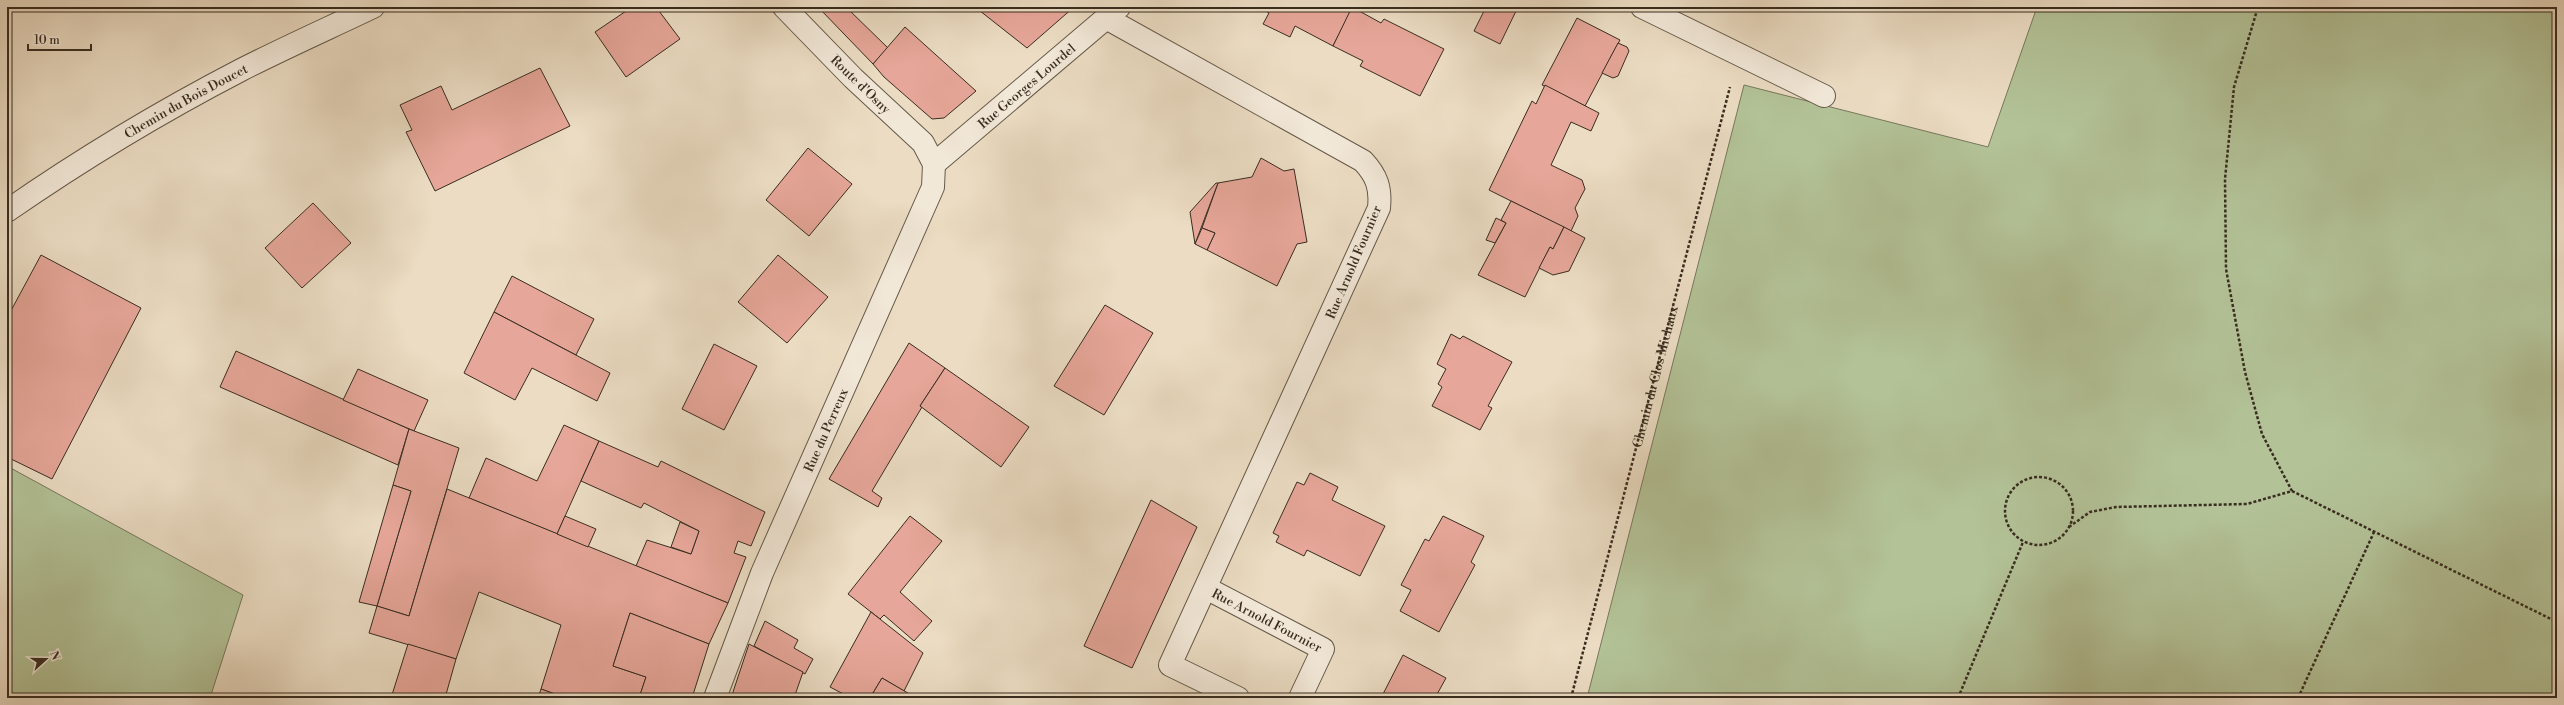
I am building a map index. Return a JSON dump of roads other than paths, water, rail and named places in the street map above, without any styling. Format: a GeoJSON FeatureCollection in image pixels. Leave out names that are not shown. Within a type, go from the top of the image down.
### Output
{"type":"FeatureCollection","features":[{"type":"Feature","properties":{"kind":"street","name":"Chemin du Bois Doucet"},"geometry":{"type":"LineString","coordinates":[[7,211],[102,148],[168,110],[241,70],[373,7]]}},
{"type":"Feature","properties":{"kind":"street","name":"Route d'Osny"},"geometry":{"type":"LineString","coordinates":[[784,7],[923,143],[934,164]]}},
{"type":"Feature","properties":{"kind":"street"},"geometry":{"type":"LineString","coordinates":[[1642,7],[1824,96]]}},
{"type":"Feature","properties":{"kind":"street","name":"Rue Georges Lourdel"},"geometry":{"type":"LineString","coordinates":[[934,164],[1113,12]]}},
{"type":"Feature","properties":{"kind":"street","name":"Rue Arnold Fournier"},"geometry":{"type":"LineString","coordinates":[[1113,12],[1363,161],[1374,174],[1380,192],[1379,208],[1170,665],[1238,698]]}},
{"type":"Feature","properties":{"kind":"street","name":"Rue du Perreux"},"geometry":{"type":"LineString","coordinates":[[715,698],[762,573],[933,186],[934,164]]}},
{"type":"Feature","properties":{"kind":"street","name":"Rue Arnold Fournier"},"geometry":{"type":"LineString","coordinates":[[1206,588],[1323,649],[1300,698]]}}]}
